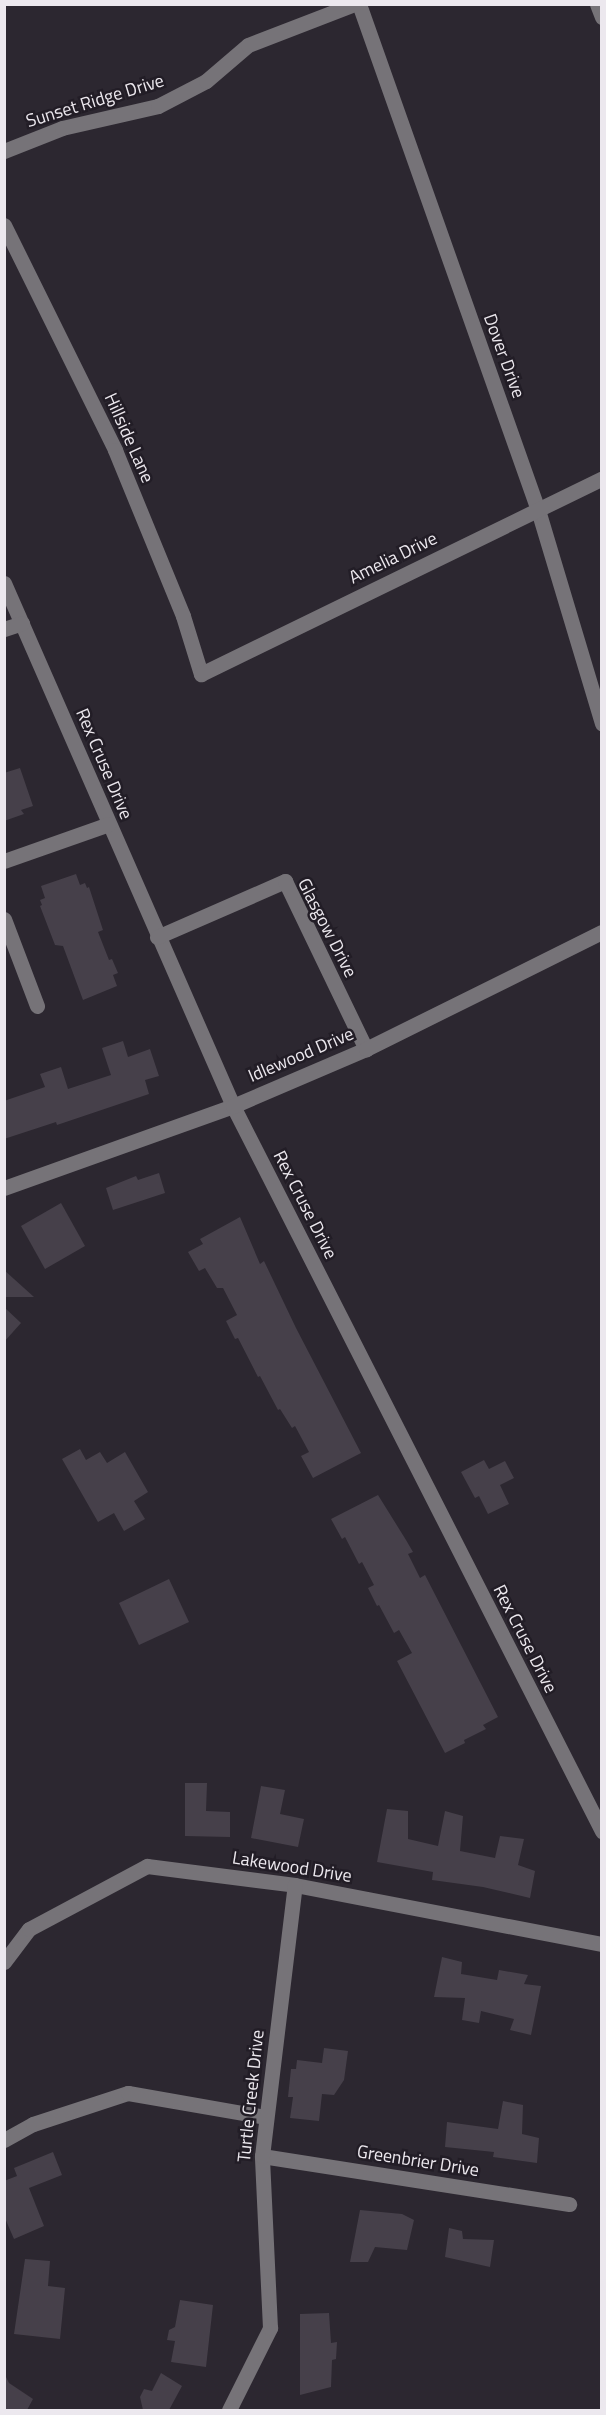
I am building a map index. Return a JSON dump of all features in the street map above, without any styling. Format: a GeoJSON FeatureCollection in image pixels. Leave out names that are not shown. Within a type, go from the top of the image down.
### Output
{"type":"FeatureCollection","features":[{"type":"Feature","properties":{"kind":"street","name":"Sunset Ridge Drive"},"geometry":{"type":"LineString","coordinates":[[4,151],[62,128],[158,105],[206,81],[248,45],[357,4]]}},
{"type":"Feature","properties":{"kind":"street","name":"Dover Drive"},"geometry":{"type":"LineString","coordinates":[[357,4],[538,510],[601,721]]}},
{"type":"Feature","properties":{"kind":"street"},"geometry":{"type":"LineString","coordinates":[[597,4],[602,17]]}},
{"type":"Feature","properties":{"kind":"street","name":"Hillside Lane"},"geometry":{"type":"LineString","coordinates":[[4,225],[116,450],[183,616],[201,674]]}},
{"type":"Feature","properties":{"kind":"street","name":"Amelia Drive"},"geometry":{"type":"LineString","coordinates":[[201,674],[602,478]]}},
{"type":"Feature","properties":{"kind":"street","name":"Rex Cruse Drive"},"geometry":{"type":"LineString","coordinates":[[4,583],[157,938],[233,1106],[602,1831]]}},
{"type":"Feature","properties":{"kind":"street"},"geometry":{"type":"LineString","coordinates":[[4,629],[22,623]]}},
{"type":"Feature","properties":{"kind":"street"},"geometry":{"type":"LineString","coordinates":[[4,861],[109,824]]}},
{"type":"Feature","properties":{"kind":"street","name":"Glasgow Drive"},"geometry":{"type":"LineString","coordinates":[[157,938],[285,881],[366,1049]]}},
{"type":"Feature","properties":{"kind":"street"},"geometry":{"type":"LineString","coordinates":[[4,919],[37,1006]]}},
{"type":"Feature","properties":{"kind":"street","name":"Idlewood Drive"},"geometry":{"type":"LineString","coordinates":[[4,1188],[233,1106],[366,1049],[602,932]]}},
{"type":"Feature","properties":{"kind":"street","name":"Lakewood Drive"},"geometry":{"type":"LineString","coordinates":[[4,1962],[29,1929],[147,1866],[295,1885],[602,1944]]}},
{"type":"Feature","properties":{"kind":"street","name":"Turtle Creek Drive"},"geometry":{"type":"LineString","coordinates":[[229,2410],[270,2328],[262,2156],[295,1885]]}},
{"type":"Feature","properties":{"kind":"street"},"geometry":{"type":"LineString","coordinates":[[4,2140],[33,2124],[128,2093],[266,2116]]}},
{"type":"Feature","properties":{"kind":"street","name":"Greenbrier Drive"},"geometry":{"type":"LineString","coordinates":[[262,2156],[569,2204]]}},
{"type":"Feature","properties":{"kind":"building"},"geometry":{"type":"Polygon","coordinates":[[[20,768],[33,806],[21,810],[24,814],[4,821],[4,773],[20,768]]]}},
{"type":"Feature","properties":{"kind":"building"},"geometry":{"type":"Polygon","coordinates":[[[76,874],[80,885],[85,883],[87,888],[89,887],[103,930],[98,932],[109,960],[112,959],[118,973],[113,975],[117,986],[83,1000],[63,946],[55,945],[40,906],[42,905],[40,900],[45,898],[41,886],[76,874]]]}},
{"type":"Feature","properties":{"kind":"building"},"geometry":{"type":"Polygon","coordinates":[[[123,1041],[128,1057],[150,1049],[159,1076],[145,1080],[149,1094],[57,1125],[56,1122],[4,1139],[4,1101],[45,1087],[40,1074],[61,1067],[68,1089],[111,1075],[102,1048],[123,1041]]]}},
{"type":"Feature","properties":{"kind":"building"},"geometry":{"type":"Polygon","coordinates":[[[159,1173],[165,1193],[113,1210],[106,1188],[136,1176],[138,1180],[159,1173]]]}},
{"type":"Feature","properties":{"kind":"building"},"geometry":{"type":"Polygon","coordinates":[[[61,1203],[85,1246],[45,1269],[21,1226],[61,1203]]]}},
{"type":"Feature","properties":{"kind":"building"},"geometry":{"type":"Polygon","coordinates":[[[240,1217],[260,1264],[264,1261],[361,1453],[313,1478],[301,1456],[309,1452],[295,1426],[292,1428],[280,1409],[278,1410],[226,1321],[237,1315],[223,1288],[217,1288],[205,1268],[199,1271],[188,1252],[203,1244],[200,1239],[240,1217]]]}},
{"type":"Feature","properties":{"kind":"building"},"geometry":{"type":"Polygon","coordinates":[[[4,1270],[34,1297],[4,1297],[4,1270]]]}},
{"type":"Feature","properties":{"kind":"building"},"geometry":{"type":"Polygon","coordinates":[[[4,1307],[21,1323],[4,1342],[4,1307]]]}},
{"type":"Feature","properties":{"kind":"building"},"geometry":{"type":"Polygon","coordinates":[[[80,1449],[86,1460],[100,1452],[107,1463],[125,1452],[148,1492],[134,1501],[145,1519],[124,1531],[114,1513],[98,1522],[62,1459],[80,1449]]]}},
{"type":"Feature","properties":{"kind":"building"},"geometry":{"type":"Polygon","coordinates":[[[484,1460],[489,1469],[505,1461],[514,1478],[500,1485],[509,1504],[488,1514],[479,1496],[475,1498],[461,1472],[484,1460]]]}},
{"type":"Feature","properties":{"kind":"building"},"geometry":{"type":"Polygon","coordinates":[[[378,1495],[413,1552],[408,1554],[420,1578],[425,1575],[498,1717],[483,1725],[486,1729],[445,1753],[397,1661],[412,1653],[399,1630],[394,1633],[379,1605],[377,1606],[368,1588],[374,1585],[362,1562],[359,1564],[345,1537],[342,1539],[331,1519],[378,1495]]]}},
{"type":"Feature","properties":{"kind":"building"},"geometry":{"type":"Polygon","coordinates":[[[169,1579],[189,1622],[139,1645],[119,1603],[169,1579]]]}},
{"type":"Feature","properties":{"kind":"building"},"geometry":{"type":"Polygon","coordinates":[[[185,1783],[207,1783],[206,1811],[230,1812],[230,1837],[185,1836],[185,1783]]]}},
{"type":"Feature","properties":{"kind":"building"},"geometry":{"type":"Polygon","coordinates":[[[261,1786],[285,1790],[280,1814],[304,1819],[298,1847],[251,1838],[261,1786]]]}},
{"type":"Feature","properties":{"kind":"building"},"geometry":{"type":"Polygon","coordinates":[[[387,1809],[408,1811],[408,1839],[438,1846],[445,1811],[463,1816],[460,1851],[495,1858],[500,1836],[524,1839],[518,1865],[535,1871],[530,1898],[483,1887],[432,1880],[433,1872],[377,1862],[387,1809]]]}},
{"type":"Feature","properties":{"kind":"building"},"geometry":{"type":"Polygon","coordinates":[[[442,1957],[462,1962],[461,1974],[497,1980],[499,1970],[528,1975],[524,1984],[541,1986],[531,2035],[510,2030],[514,2019],[481,2011],[479,2023],[462,2020],[465,1998],[434,1997],[442,1957]]]}},
{"type":"Feature","properties":{"kind":"building"},"geometry":{"type":"Polygon","coordinates":[[[324,2048],[348,2051],[344,2080],[334,2095],[322,2094],[319,2121],[290,2118],[293,2097],[288,2097],[291,2069],[296,2069],[297,2060],[322,2063],[324,2048]]]}},
{"type":"Feature","properties":{"kind":"building"},"geometry":{"type":"Polygon","coordinates":[[[503,2101],[523,2105],[522,2134],[539,2138],[537,2163],[493,2157],[494,2152],[445,2147],[447,2122],[498,2129],[503,2101]]]}},
{"type":"Feature","properties":{"kind":"building"},"geometry":{"type":"Polygon","coordinates":[[[53,2152],[62,2175],[29,2188],[44,2226],[14,2239],[4,2216],[4,2181],[17,2176],[14,2168],[53,2152]]]}},
{"type":"Feature","properties":{"kind":"building"},"geometry":{"type":"Polygon","coordinates":[[[360,2210],[402,2214],[414,2220],[407,2250],[375,2247],[368,2262],[350,2262],[360,2210]]]}},
{"type":"Feature","properties":{"kind":"building"},"geometry":{"type":"Polygon","coordinates":[[[449,2228],[462,2231],[463,2239],[494,2240],[490,2267],[445,2257],[449,2228]]]}},
{"type":"Feature","properties":{"kind":"building"},"geometry":{"type":"Polygon","coordinates":[[[25,2259],[50,2261],[48,2286],[65,2288],[60,2339],[14,2334],[25,2259]]]}},
{"type":"Feature","properties":{"kind":"building"},"geometry":{"type":"Polygon","coordinates":[[[180,2300],[213,2305],[206,2367],[171,2362],[175,2341],[167,2340],[169,2330],[175,2327],[180,2300]]]}},
{"type":"Feature","properties":{"kind":"building"},"geometry":{"type":"Polygon","coordinates":[[[329,2313],[331,2343],[337,2342],[336,2359],[332,2360],[331,2387],[300,2395],[300,2314],[329,2313]]]}},
{"type":"Feature","properties":{"kind":"building"},"geometry":{"type":"Polygon","coordinates":[[[4,2373],[9,2383],[33,2399],[27,2410],[4,2410],[4,2373]]]}},
{"type":"Feature","properties":{"kind":"building"},"geometry":{"type":"Polygon","coordinates":[[[161,2373],[182,2386],[169,2410],[143,2410],[140,2397],[144,2389],[152,2391],[161,2373]]]}}]}
